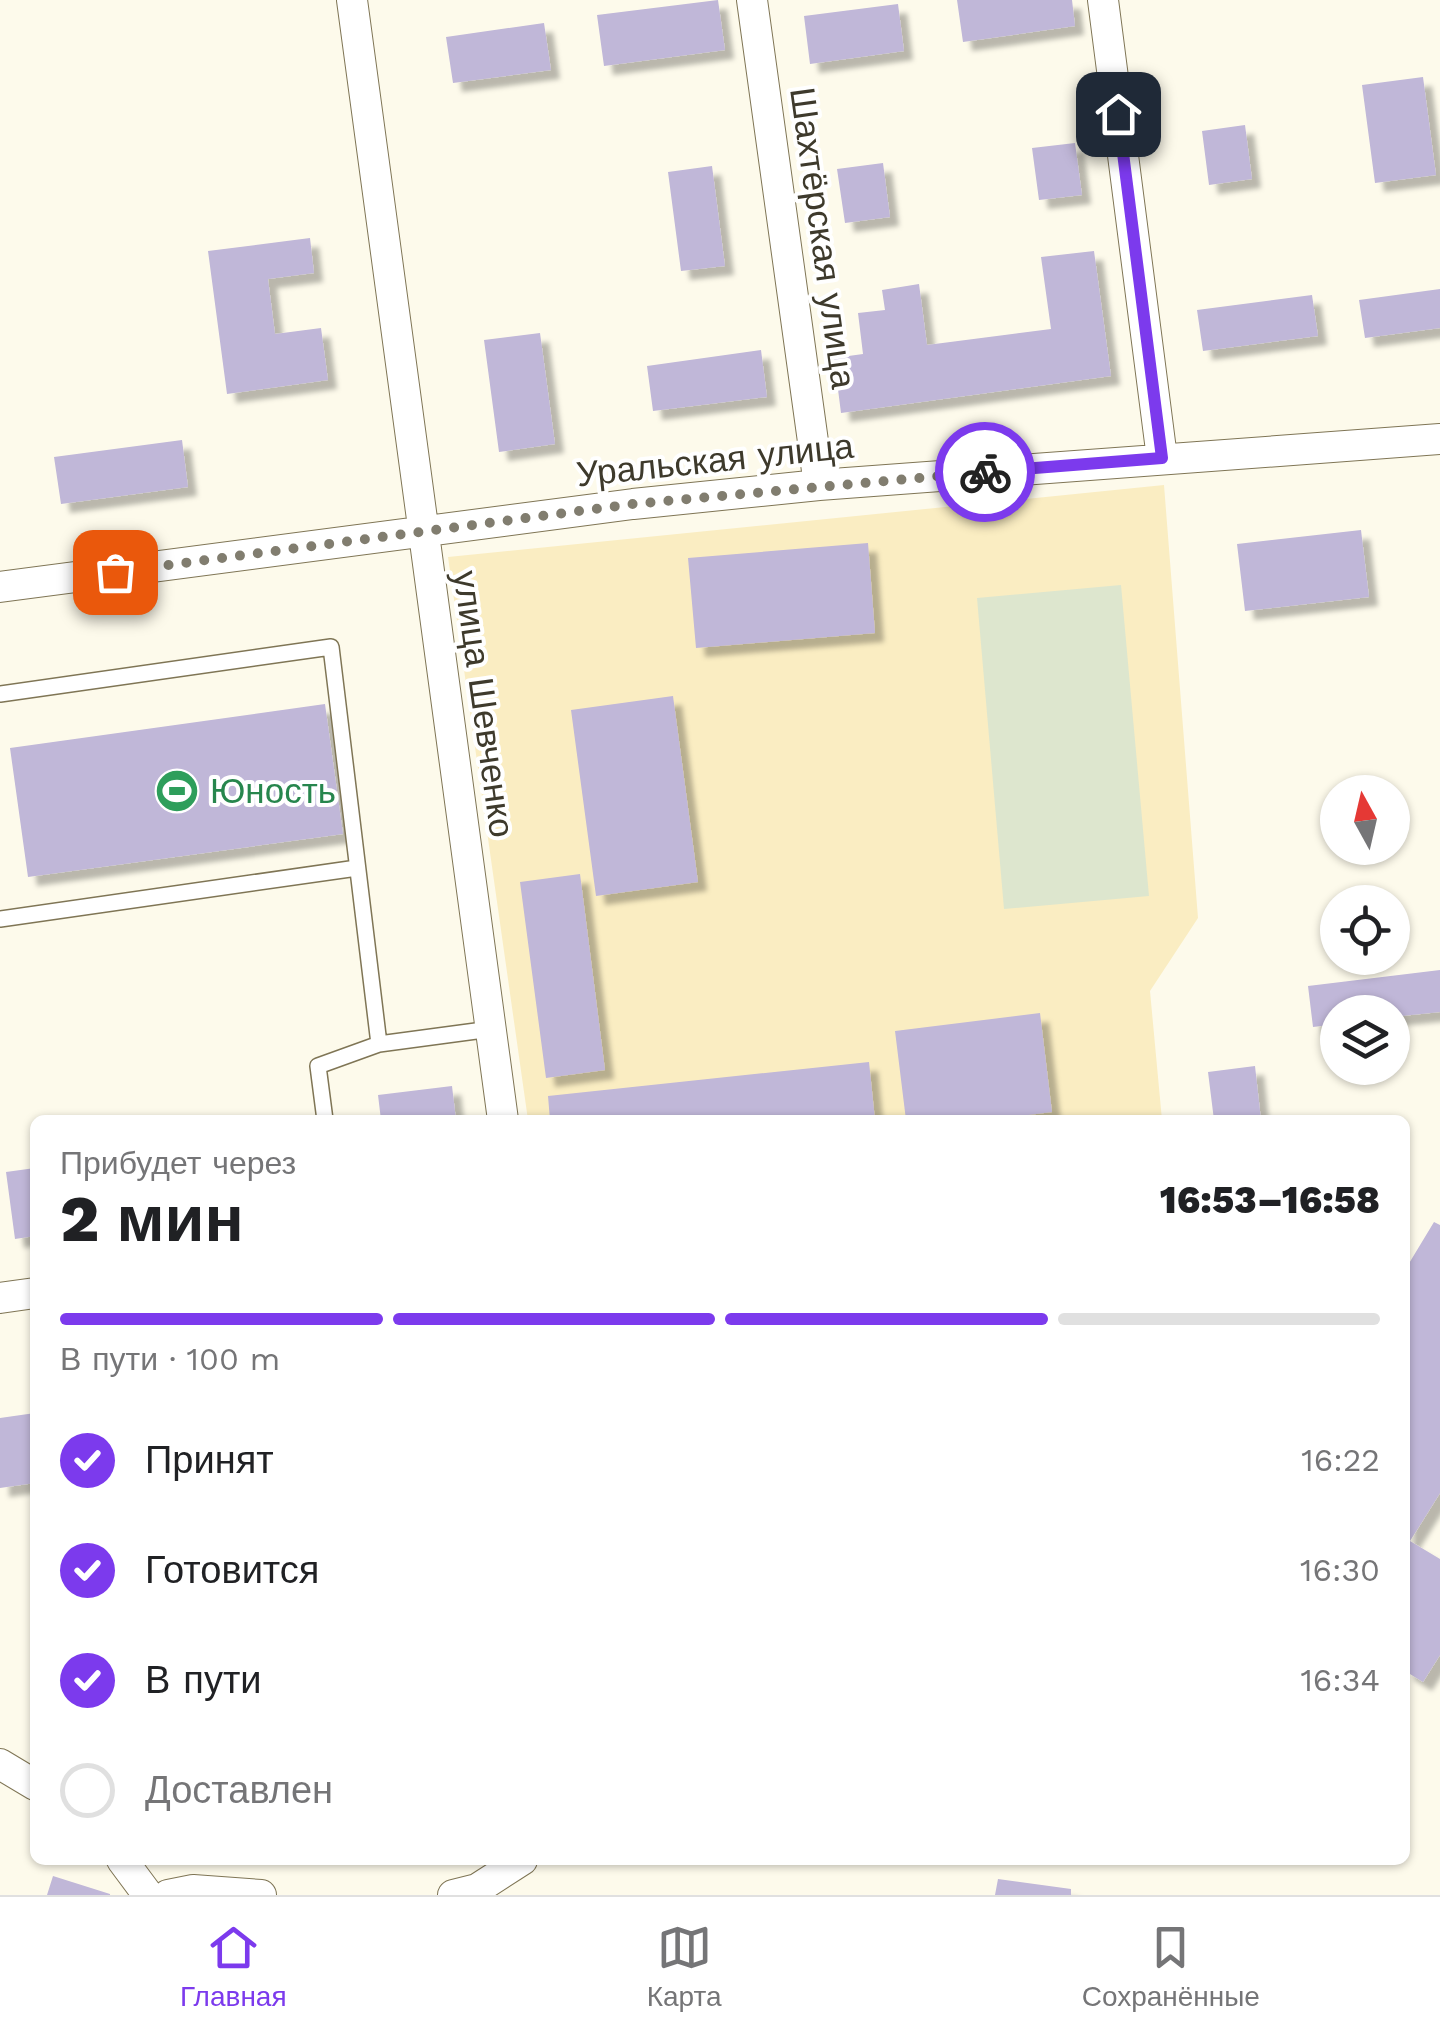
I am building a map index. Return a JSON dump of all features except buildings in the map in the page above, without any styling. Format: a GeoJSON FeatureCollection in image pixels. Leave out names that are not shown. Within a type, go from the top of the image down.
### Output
{"type":"FeatureCollection","features":[{"type":"Feature","properties":{"kind":"street","name":"улица Шевченко"},"geometry":{"type":"LineString","coordinates":[[352,0],[502,1115]]}},
{"type":"Feature","properties":{"kind":"street","name":"Шахтёрская улица"},"geometry":{"type":"LineString","coordinates":[[752,0],[819,486]]}},
{"type":"Feature","properties":{"kind":"street"},"geometry":{"type":"LineString","coordinates":[[1103,0],[1162,458]]}},
{"type":"Feature","properties":{"kind":"street","name":"Уральская улица"},"geometry":{"type":"LineString","coordinates":[[0,587],[819,486],[1440,439]]}},
{"type":"Feature","properties":{"kind":"street"},"geometry":{"type":"LineString","coordinates":[[0,1298],[30,1294]]}},
{"type":"Feature","properties":{"kind":"street"},"geometry":{"type":"LineString","coordinates":[[0,1764],[30,1782]]}},
{"type":"Feature","properties":{"kind":"street"},"geometry":{"type":"LineString","coordinates":[[126,1865],[148,1895]]}},
{"type":"Feature","properties":{"kind":"street"},"geometry":{"type":"LineString","coordinates":[[453,1895],[476,1889],[514,1865]]}},
{"type":"Feature","properties":{"kind":"street"},"geometry":{"type":"LineString","coordinates":[[168,1895],[194,1890],[261,1895]]}},
{"type":"Feature","properties":{"kind":"lane"},"geometry":{"type":"LineString","coordinates":[[0,694],[331,646],[379,1044]]}},
{"type":"Feature","properties":{"kind":"lane"},"geometry":{"type":"LineString","coordinates":[[0,919],[357,868]]}},
{"type":"Feature","properties":{"kind":"lane"},"geometry":{"type":"LineString","coordinates":[[323,1115],[318,1066],[379,1044],[491,1029]]}},
{"type":"Feature","properties":{"kind":"shaded area"},"geometry":{"type":"Polygon","coordinates":[[[1164,485],[1198,918],[1150,991],[1162,1115],[527,1115],[448,557],[1164,485]]]}},
{"type":"Feature","properties":{"kind":"green space"},"geometry":{"type":"Polygon","coordinates":[[[1121,585],[1149,896],[1004,909],[977,598],[1121,585]]]}},
{"type":"Feature","properties":{"kind":"way so far"},"geometry":{"type":"LineString","coordinates":[[115,572],[633,504],[985,472]]}},
{"type":"Feature","properties":{"kind":"place","name":"Юность"},"geometry":{"type":"Point","coordinates":[177,791]}},
{"type":"Feature","properties":{"kind":"route"},"geometry":{"type":"LineString","coordinates":[[985,472],[1162,458],[1118,114]]}}]}
